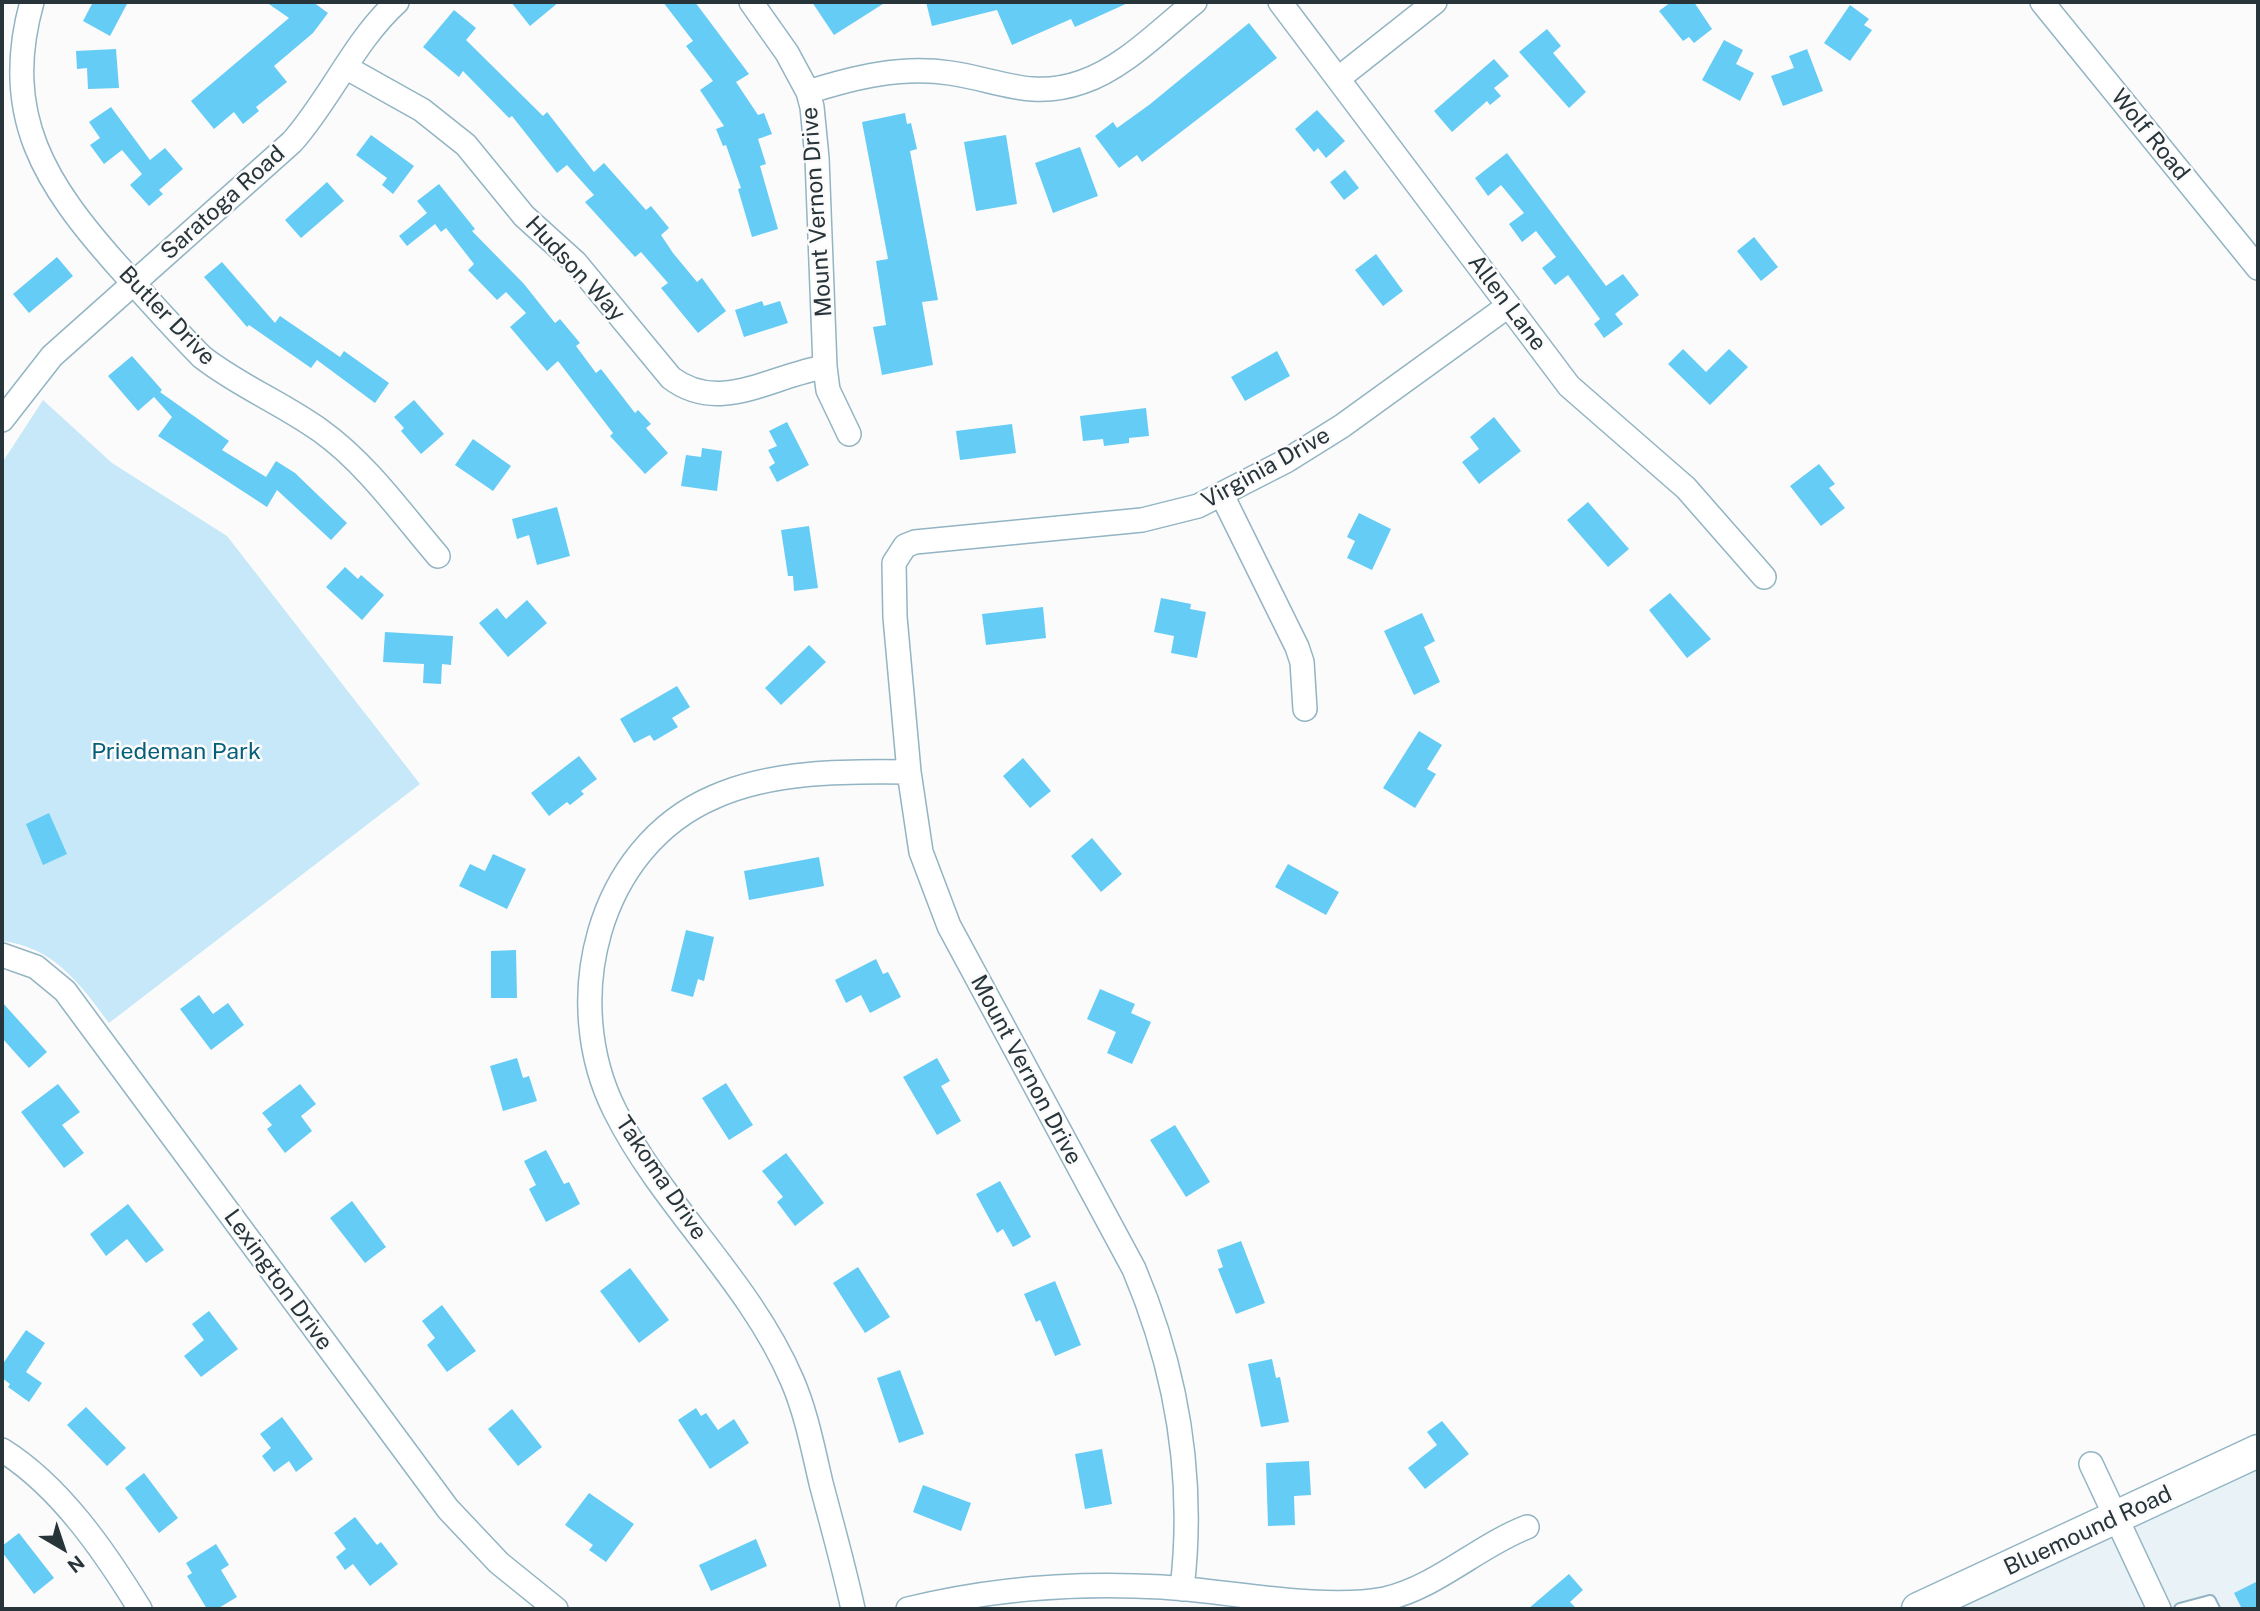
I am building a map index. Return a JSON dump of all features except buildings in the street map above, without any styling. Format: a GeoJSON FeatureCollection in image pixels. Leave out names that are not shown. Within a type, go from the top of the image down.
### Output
{"type":"FeatureCollection","features":[{"type":"Feature","properties":{"kind":"main road","name":"Bluemound Road"},"geometry":{"type":"LineString","coordinates":[[1918,1609],[2258,1451]]}},
{"type":"Feature","properties":{"kind":"street","name":"Butler Drive"},"geometry":{"type":"LineString","coordinates":[[32,2],[13,31],[22,97],[29,135],[41,167],[64,203],[202,356],[228,377],[323,432],[358,463],[438,556]]}},
{"type":"Feature","properties":{"kind":"street","name":"Saratoga Road"},"geometry":{"type":"LineString","coordinates":[[2,420],[52,356],[292,142],[317,113],[366,34],[397,2]]}},
{"type":"Feature","properties":{"kind":"street","name":"Mount Vernon Drive"},"geometry":{"type":"LineString","coordinates":[[751,2],[774,32],[808,92],[817,158],[825,368],[828,390],[849,434]]}},
{"type":"Feature","properties":{"kind":"street"},"geometry":{"type":"LineString","coordinates":[[808,92],[875,74],[923,71],[951,73],[1020,90],[1051,90],[1071,85],[1112,66],[1195,2]]}},
{"type":"Feature","properties":{"kind":"street","name":"Allen Lane"},"geometry":{"type":"LineString","coordinates":[[1280,2],[1578,395],[1686,488],[1737,543],[1764,577]]}},
{"type":"Feature","properties":{"kind":"street"},"geometry":{"type":"LineString","coordinates":[[1339,78],[1435,2]]}},
{"type":"Feature","properties":{"kind":"street","name":"Wolf Road"},"geometry":{"type":"LineString","coordinates":[[2042,2],[2258,268]]}},
{"type":"Feature","properties":{"kind":"street","name":"Hudson Way"},"geometry":{"type":"LineString","coordinates":[[346,68],[422,110],[466,145],[524,216],[576,263],[671,378],[682,386],[697,393],[720,396],[739,393],[802,371],[825,368]]}},
{"type":"Feature","properties":{"kind":"street","name":"Virginia Drive"},"geometry":{"type":"LineString","coordinates":[[905,546],[915,542],[985,533],[1142,520],[1174,514],[1223,495],[1342,426],[1508,306]]}},
{"type":"Feature","properties":{"kind":"street"},"geometry":{"type":"LineString","coordinates":[[1223,495],[1297,648],[1302,662],[1305,709]]}},
{"type":"Feature","properties":{"kind":"street","name":"Mount Vernon Drive"},"geometry":{"type":"LineString","coordinates":[[905,546],[896,556],[894,576],[909,772],[921,852],[949,926],[1133,1269],[1146,1300],[1172,1382],[1183,1450],[1186,1553],[1182,1589]]}},
{"type":"Feature","properties":{"kind":"street","name":"Takoma Drive"},"geometry":{"type":"LineString","coordinates":[[853,1609],[793,1381],[752,1308],[638,1151],[613,1108],[593,1048],[589,983],[601,924],[613,895],[648,842],[680,814],[712,797],[768,781],[873,771],[909,772]]}},
{"type":"Feature","properties":{"kind":"street","name":"Lexington Drive"},"geometry":{"type":"LineString","coordinates":[[2,955],[36,967],[65,991],[448,1508],[499,1563],[556,1609]]}},
{"type":"Feature","properties":{"kind":"street"},"geometry":{"type":"LineString","coordinates":[[2,1450],[24,1465],[67,1508],[140,1609]]}},
{"type":"Feature","properties":{"kind":"street"},"geometry":{"type":"LineString","coordinates":[[2091,1464],[2154,1608]]}},
{"type":"Feature","properties":{"kind":"street"},"geometry":{"type":"LineString","coordinates":[[908,1609],[959,1596],[1030,1587],[1182,1589],[1310,1602],[1361,1603],[1386,1599],[1428,1582],[1502,1537],[1527,1527]]}},
{"type":"Feature","properties":{"kind":"lane"},"geometry":{"type":"LineString","coordinates":[[2180,1609],[2210,1601],[2214,1609]]}},
{"type":"Feature","properties":{"kind":"shaded area"},"geometry":{"type":"Polygon","coordinates":[[[2258,1451],[2258,1609],[1918,1609],[2258,1451]]]}},
{"type":"Feature","properties":{"kind":"green space","name":"Priedeman Park"},"geometry":{"type":"Polygon","coordinates":[[[43,400],[112,463],[227,536],[420,784],[109,1023],[76,981],[51,959],[37,951],[2,941],[2,463],[43,400]]]}}]}
